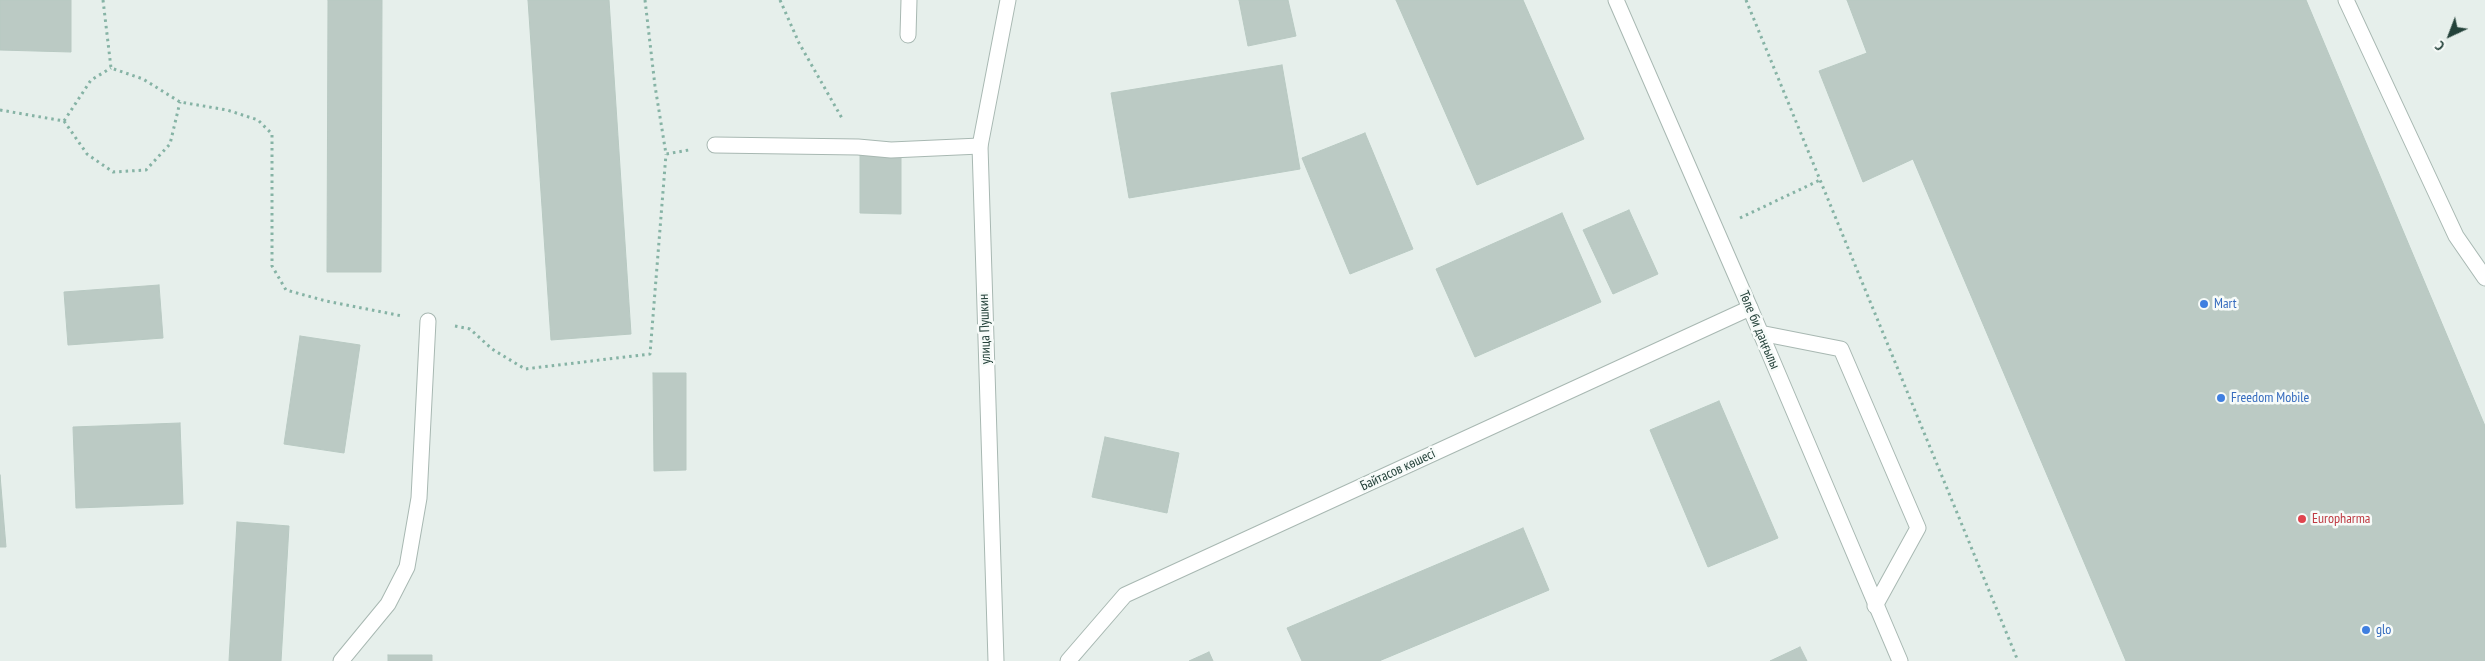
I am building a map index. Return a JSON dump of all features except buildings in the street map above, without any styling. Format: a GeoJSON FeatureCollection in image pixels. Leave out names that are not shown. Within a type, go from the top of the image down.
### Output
{"type":"FeatureCollection","features":[{"type":"Feature","properties":{"kind":"street"},"geometry":{"type":"LineString","coordinates":[[908,35],[909,0]]}},
{"type":"Feature","properties":{"kind":"street","name":"улица Пушкин"},"geometry":{"type":"LineString","coordinates":[[996,661],[980,146],[1008,0]]}},
{"type":"Feature","properties":{"kind":"street","name":"Төле би даңғылы"},"geometry":{"type":"LineString","coordinates":[[1616,0],[1750,308],[1900,661]]}},
{"type":"Feature","properties":{"kind":"street"},"geometry":{"type":"LineString","coordinates":[[2346,0],[2456,236],[2485,278]]}},
{"type":"Feature","properties":{"kind":"street"},"geometry":{"type":"LineString","coordinates":[[716,145],[858,147],[891,150],[980,146]]}},
{"type":"Feature","properties":{"kind":"street","name":"Байтасов көшесі"},"geometry":{"type":"LineString","coordinates":[[1068,661],[1126,595],[1750,308]]}},
{"type":"Feature","properties":{"kind":"street"},"geometry":{"type":"LineString","coordinates":[[341,661],[388,604],[406,567],[419,498],[428,321]]}},
{"type":"Feature","properties":{"kind":"street"},"geometry":{"type":"LineString","coordinates":[[1760,333],[1841,349],[1918,528],[1875,606]]}},
{"type":"Feature","properties":{"kind":"path"},"geometry":{"type":"LineString","coordinates":[[103,0],[111,68]]}},
{"type":"Feature","properties":{"kind":"path"},"geometry":{"type":"LineString","coordinates":[[111,68],[142,79],[180,102],[227,110],[258,120],[272,134],[272,266],[286,290],[326,301],[470,329],[492,349],[525,369],[650,354],[666,154],[655,86],[645,0]]}},
{"type":"Feature","properties":{"kind":"path"},"geometry":{"type":"LineString","coordinates":[[780,0],[799,43],[858,147]]}},
{"type":"Feature","properties":{"kind":"path"},"geometry":{"type":"LineString","coordinates":[[1746,0],[2018,661]]}},
{"type":"Feature","properties":{"kind":"path"},"geometry":{"type":"LineString","coordinates":[[64,121],[91,80],[111,68]]}},
{"type":"Feature","properties":{"kind":"path"},"geometry":{"type":"LineString","coordinates":[[0,110],[64,121],[87,154],[113,172],[146,170],[170,144],[180,102]]}},
{"type":"Feature","properties":{"kind":"path"},"geometry":{"type":"LineString","coordinates":[[666,154],[716,145]]}},
{"type":"Feature","properties":{"kind":"path"},"geometry":{"type":"LineString","coordinates":[[1715,230],[1820,180]]}},
{"type":"Feature","properties":{"kind":"place","name":"Mart"},"geometry":{"type":"Point","coordinates":[2204,304]}},
{"type":"Feature","properties":{"kind":"place","name":"Freedom Mobile"},"geometry":{"type":"Point","coordinates":[2221,398]}},
{"type":"Feature","properties":{"kind":"place","name":"Europharma"},"geometry":{"type":"Point","coordinates":[2302,519]}},
{"type":"Feature","properties":{"kind":"place","name":"glo"},"geometry":{"type":"Point","coordinates":[2366,630]}}]}
